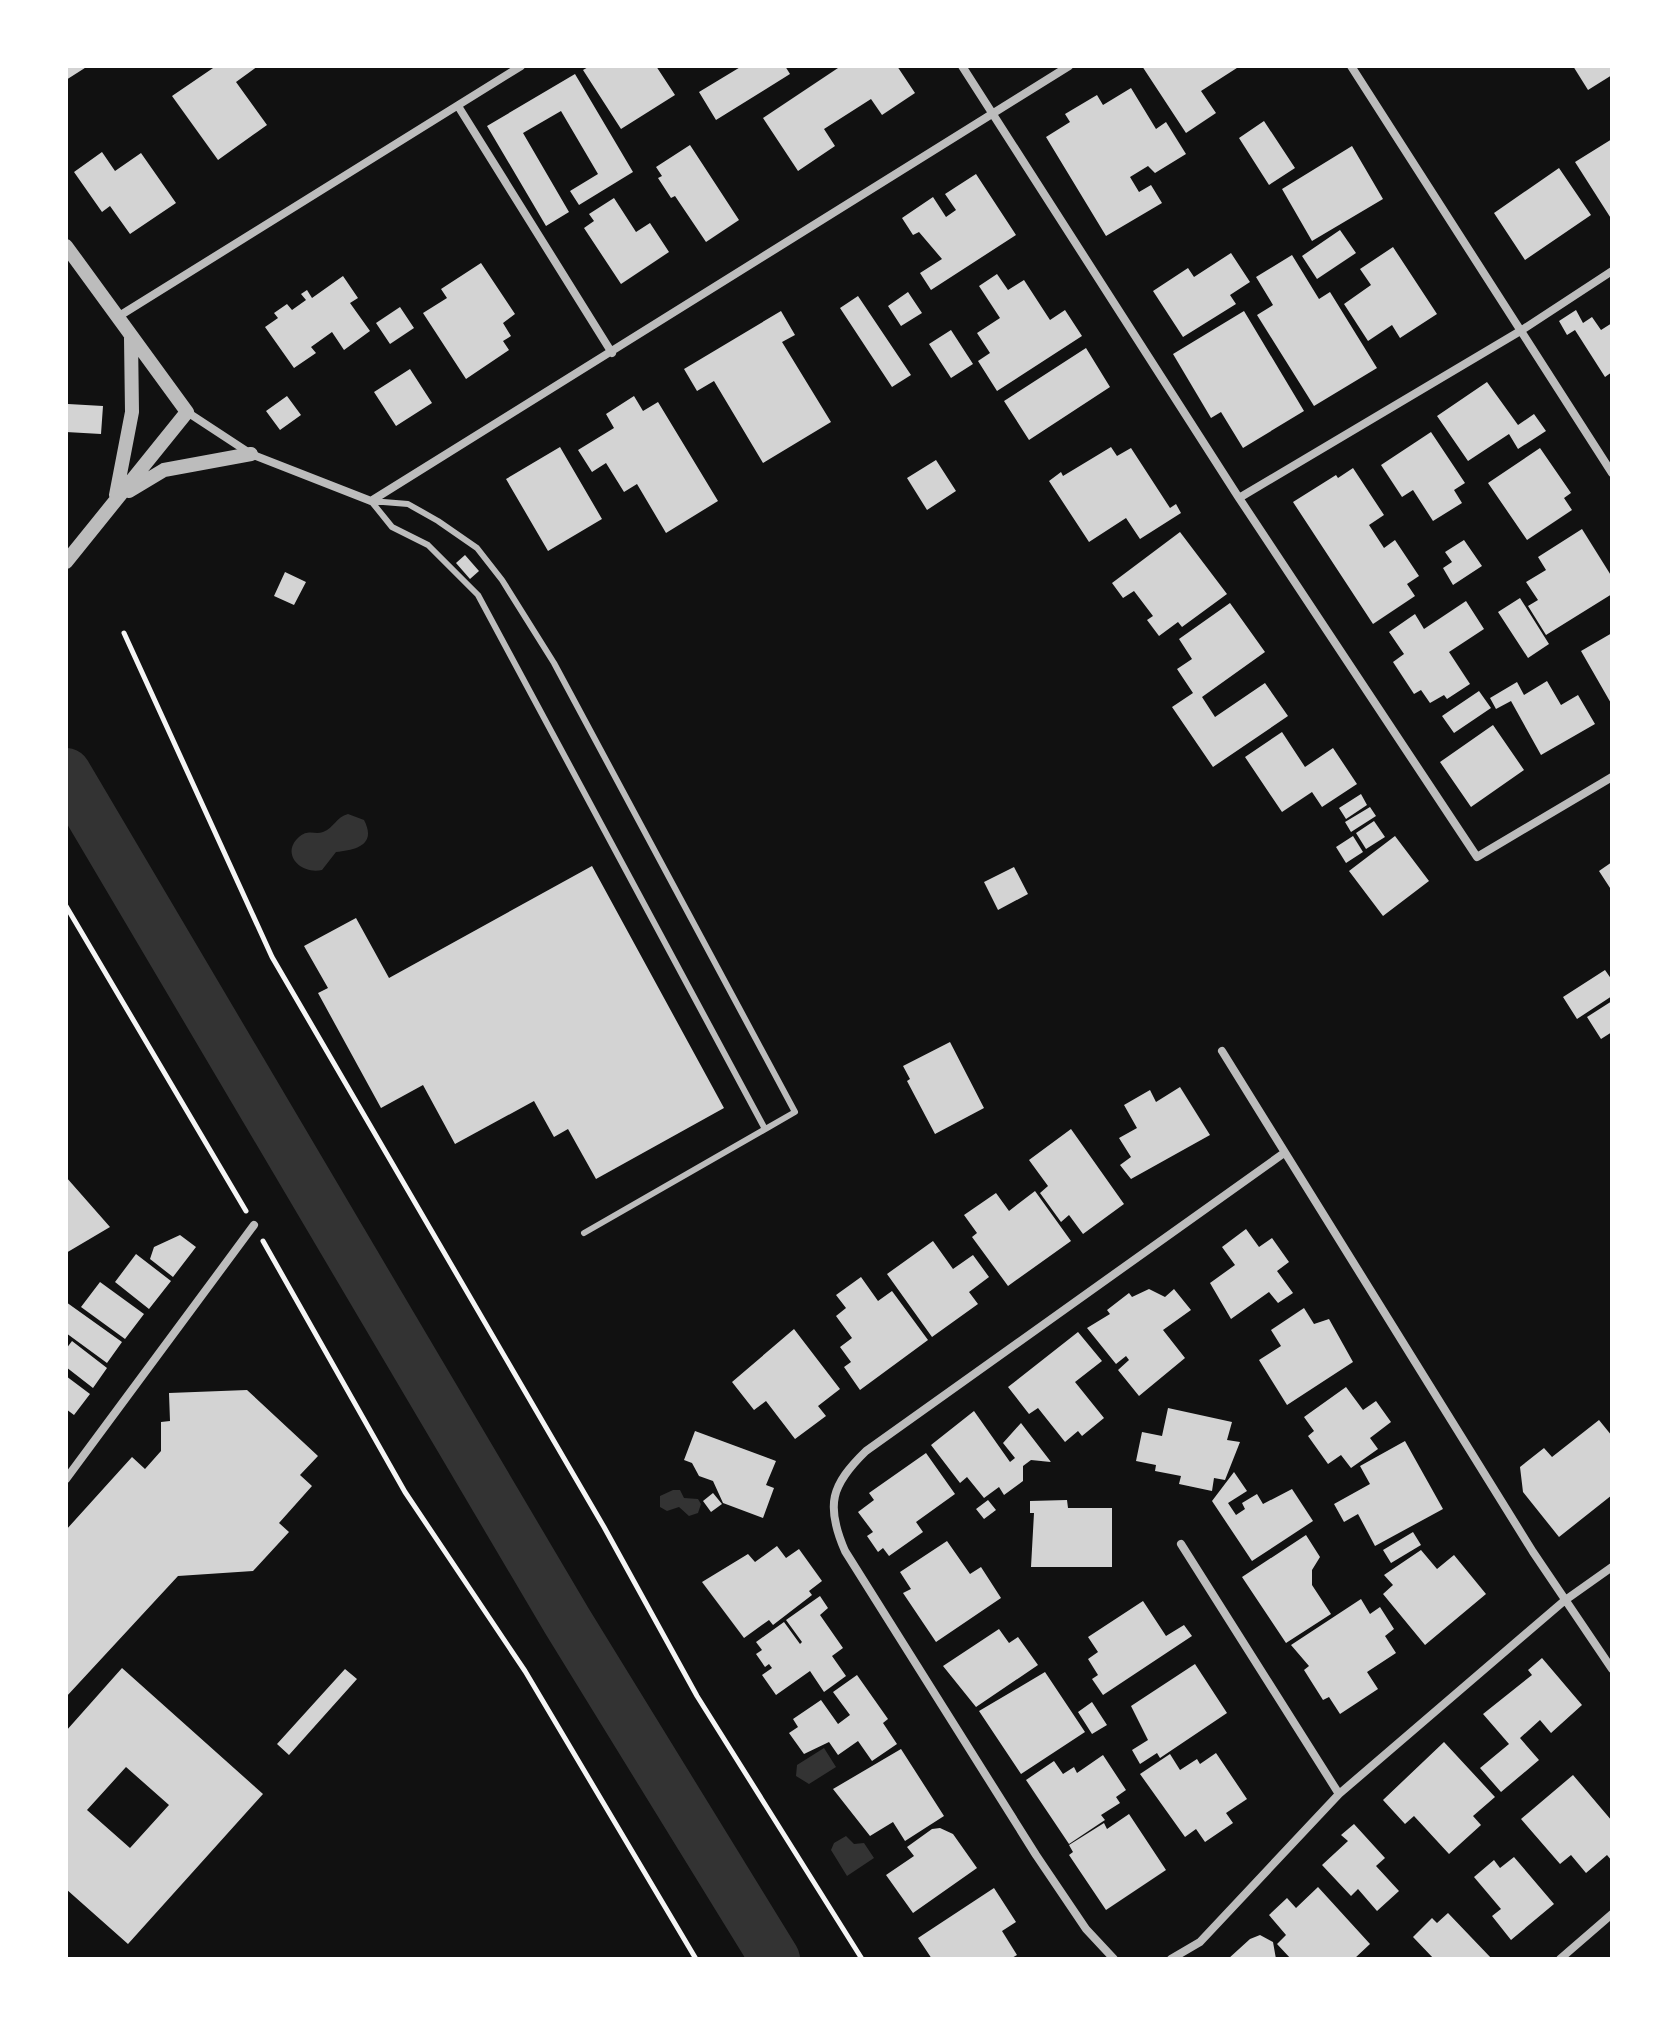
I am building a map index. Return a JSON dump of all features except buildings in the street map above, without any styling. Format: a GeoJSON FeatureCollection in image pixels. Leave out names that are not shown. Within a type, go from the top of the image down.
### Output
{"type":"FeatureCollection","features":[{"type":"Feature","properties":{"kind":"street"},"geometry":{"type":"LineString","coordinates":[[116,318],[521,66]]}},
{"type":"Feature","properties":{"kind":"street"},"geometry":{"type":"LineString","coordinates":[[962,66],[1239,498],[1477,857],[1612,777]]}},
{"type":"Feature","properties":{"kind":"street"},"geometry":{"type":"LineString","coordinates":[[66,246],[187,412],[251,454],[371,501],[1069,66]]}},
{"type":"Feature","properties":{"kind":"street"},"geometry":{"type":"LineString","coordinates":[[1351,66],[1612,473]]}},
{"type":"Feature","properties":{"kind":"street"},"geometry":{"type":"LineString","coordinates":[[458,106],[612,353]]}},
{"type":"Feature","properties":{"kind":"street"},"geometry":{"type":"LineString","coordinates":[[1239,498],[1522,330],[1612,271]]}},
{"type":"Feature","properties":{"kind":"street"},"geometry":{"type":"LineString","coordinates":[[115,500],[132,412],[131,337]]}},
{"type":"Feature","properties":{"kind":"street"},"geometry":{"type":"LineString","coordinates":[[66,562],[187,412]]}},
{"type":"Feature","properties":{"kind":"street"},"geometry":{"type":"LineString","coordinates":[[115,500],[164,470],[251,454]]}},
{"type":"Feature","properties":{"kind":"street"},"geometry":{"type":"LineString","coordinates":[[1222,1051],[1564,1601],[1612,1669]]}},
{"type":"Feature","properties":{"kind":"street"},"geometry":{"type":"LineString","coordinates":[[1114,1959],[1086,1929],[1036,1855],[845,1551],[833,1517],[833,1498],[840,1481],[866,1451],[1284,1153]]}},
{"type":"Feature","properties":{"kind":"street"},"geometry":{"type":"LineString","coordinates":[[66,1479],[254,1225]]}},
{"type":"Feature","properties":{"kind":"street"},"geometry":{"type":"LineString","coordinates":[[1181,1544],[1339,1794]]}},
{"type":"Feature","properties":{"kind":"street"},"geometry":{"type":"LineString","coordinates":[[1171,1959],[1200,1942],[1339,1794],[1564,1601],[1612,1567]]}},
{"type":"Feature","properties":{"kind":"street"},"geometry":{"type":"LineString","coordinates":[[1560,1959],[1612,1914]]}},
{"type":"Feature","properties":{"kind":"lane"},"geometry":{"type":"LineString","coordinates":[[371,501],[408,504],[438,521],[477,548],[502,580],[544,645],[795,1112],[584,1233]]}},
{"type":"Feature","properties":{"kind":"lane"},"geometry":{"type":"LineString","coordinates":[[371,501],[392,527],[428,545],[478,595],[765,1129]]}},
{"type":"Feature","properties":{"kind":"path"},"geometry":{"type":"LineString","coordinates":[[124,633],[272,957],[604,1527],[697,1696],[862,1959]]}},
{"type":"Feature","properties":{"kind":"path"},"geometry":{"type":"LineString","coordinates":[[66,906],[254,1225],[405,1492],[525,1671],[696,1959]]}},
{"type":"Feature","properties":{"kind":"shaded area"},"geometry":{"type":"Polygon","coordinates":[[[348,814],[364,820],[368,835],[362,845],[336,852],[322,870],[307,869],[296,862],[292,850],[299,837],[305,833],[323,832],[348,814]]]}},
{"type":"Feature","properties":{"kind":"shaded area"},"geometry":{"type":"Polygon","coordinates":[[[680,1490],[684,1498],[698,1499],[701,1504],[698,1513],[689,1516],[679,1507],[667,1511],[660,1507],[660,1496],[680,1490]]]}},
{"type":"Feature","properties":{"kind":"shaded area"},"geometry":{"type":"Polygon","coordinates":[[[824,1748],[836,1767],[809,1784],[796,1776],[797,1765],[824,1748]]]}},
{"type":"Feature","properties":{"kind":"shaded area"},"geometry":{"type":"Polygon","coordinates":[[[846,1836],[854,1844],[864,1843],[874,1858],[847,1876],[831,1850],[834,1843],[846,1836]]]}},
{"type":"Feature","properties":{"kind":"waterway"},"geometry":{"type":"LineString","coordinates":[[66,773],[567,1621],[775,1959]]}}]}
